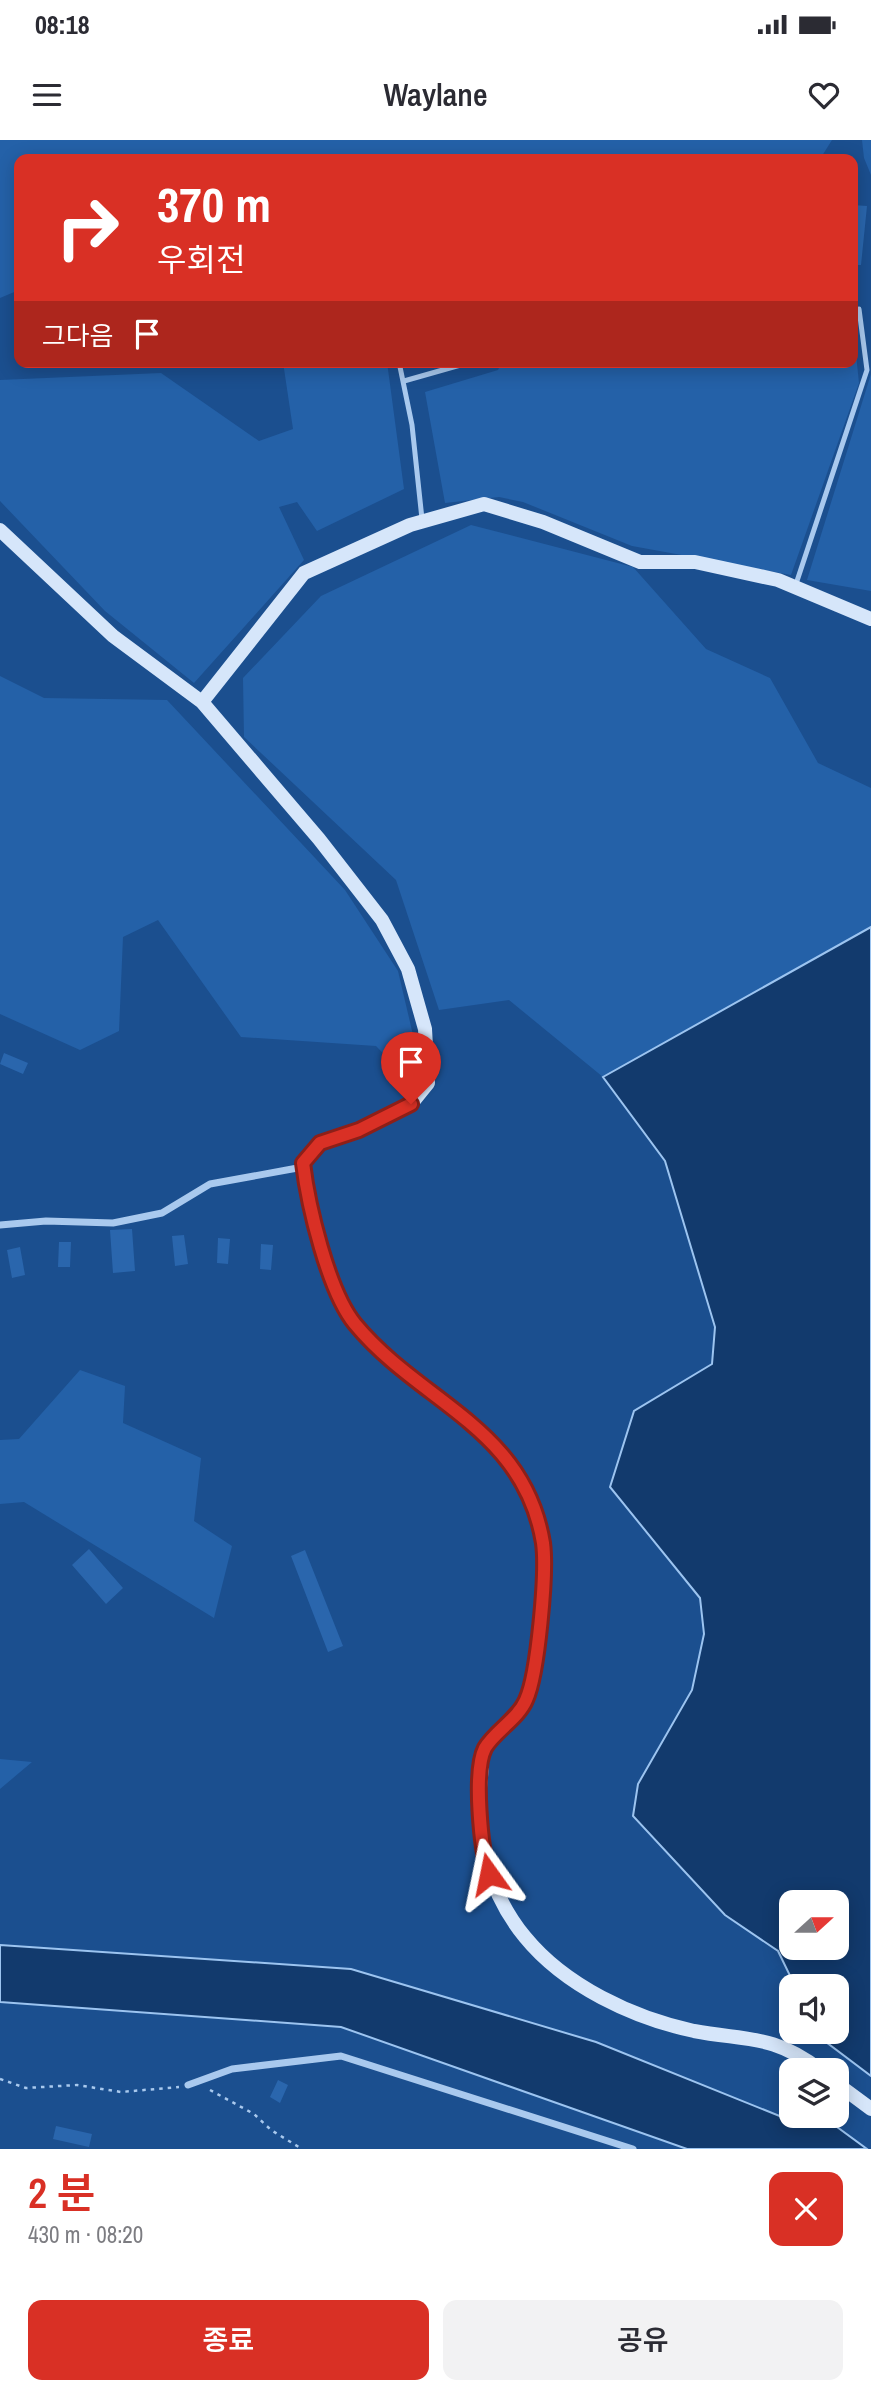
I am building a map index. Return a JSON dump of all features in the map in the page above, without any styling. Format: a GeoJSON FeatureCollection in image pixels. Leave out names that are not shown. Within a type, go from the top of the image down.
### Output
{"type":"FeatureCollection","features":[{"type":"Feature","properties":{"kind":"street"},"geometry":{"type":"LineString","coordinates":[[202,702],[304,573],[423,522],[484,504],[543,522],[640,562],[695,562],[778,580],[871,619]]}},
{"type":"Feature","properties":{"kind":"street"},"geometry":{"type":"LineString","coordinates":[[0,530],[113,636],[202,702],[319,839],[382,920],[408,969],[425,1029],[428,1083],[411,1104],[359,1130],[320,1143],[303,1167],[210,1184],[162,1213],[113,1223],[46,1221],[0,1225]]}},
{"type":"Feature","properties":{"kind":"street"},"geometry":{"type":"LineString","coordinates":[[303,1167],[330,1275],[353,1322],[414,1382],[470,1419],[504,1454],[527,1493],[542,1543],[544,1594],[526,1701],[484,1749],[479,1792],[483,1856],[495,1892],[525,1937],[555,1966],[597,1994],[644,2017],[694,2031],[774,2042],[800,2058]]}},
{"type":"Feature","properties":{"kind":"street"},"geometry":{"type":"LineString","coordinates":[[188,2085],[232,2069],[341,2056],[633,2149]]}},
{"type":"Feature","properties":{"kind":"street"},"geometry":{"type":"LineString","coordinates":[[849,2093],[871,2109]]}},
{"type":"Feature","properties":{"kind":"lane"},"geometry":{"type":"LineString","coordinates":[[795,587],[867,370],[859,309]]}},
{"type":"Feature","properties":{"kind":"lane"},"geometry":{"type":"LineString","coordinates":[[401,368],[423,522]]}},
{"type":"Feature","properties":{"kind":"lane"},"geometry":{"type":"LineString","coordinates":[[404,381],[450,368]]}},
{"type":"Feature","properties":{"kind":"path"},"geometry":{"type":"LineString","coordinates":[[0,2079],[26,2088],[77,2085],[121,2092],[163,2091],[188,2085],[215,2092],[254,2114],[271,2130],[302,2149]]}},
{"type":"Feature","properties":{"kind":"shaded area"},"geometry":{"type":"Polygon","coordinates":[[[0,140],[832,140],[823,154],[14,154],[14,292],[0,298],[0,140]]]}},
{"type":"Feature","properties":{"kind":"shaded area"},"geometry":{"type":"Polygon","coordinates":[[[862,140],[871,140],[871,175],[864,158],[862,140]]]}},
{"type":"Feature","properties":{"kind":"shaded area"},"geometry":{"type":"Polygon","coordinates":[[[284,368],[388,368],[404,489],[317,531],[297,502],[279,507],[304,560],[194,683],[105,611],[0,501],[0,380],[161,373],[259,441],[293,429],[284,368]]]}},
{"type":"Feature","properties":{"kind":"shaded area"},"geometry":{"type":"Polygon","coordinates":[[[857,368],[859,383],[791,575],[632,546],[523,502],[499,497],[445,503],[425,392],[498,370],[857,368]]]}},
{"type":"Feature","properties":{"kind":"shaded area"},"geometry":{"type":"Polygon","coordinates":[[[871,374],[871,591],[807,580],[871,374]]]}},
{"type":"Feature","properties":{"kind":"shaded area"},"geometry":{"type":"Polygon","coordinates":[[[471,525],[633,567],[706,649],[770,678],[818,763],[871,788],[871,927],[603,1077],[509,1000],[439,1010],[396,880],[244,737],[243,678],[321,596],[471,525]]]}},
{"type":"Feature","properties":{"kind":"shaded area"},"geometry":{"type":"Polygon","coordinates":[[[0,676],[44,698],[167,700],[345,890],[398,971],[421,1069],[415,1086],[376,1046],[241,1037],[158,920],[123,937],[119,1031],[80,1050],[0,1014],[0,676]]]}},
{"type":"Feature","properties":{"kind":"shaded area"},"geometry":{"type":"Polygon","coordinates":[[[871,927],[871,2076],[829,2044],[849,2044],[849,1974],[789,1974],[782,1960],[849,1960],[849,1890],[779,1890],[779,1953],[725,1915],[633,1816],[638,1784],[692,1690],[704,1634],[700,1598],[610,1487],[634,1411],[712,1364],[715,1327],[665,1161],[603,1077],[871,927]]]}},
{"type":"Feature","properties":{"kind":"shaded area"},"geometry":{"type":"Polygon","coordinates":[[[80,1370],[125,1386],[123,1423],[201,1458],[194,1521],[232,1546],[214,1618],[24,1502],[0,1504],[0,1440],[19,1439],[80,1370]]]}},
{"type":"Feature","properties":{"kind":"shaded area"},"geometry":{"type":"Polygon","coordinates":[[[0,1759],[32,1762],[0,1789],[0,1759]]]}},
{"type":"Feature","properties":{"kind":"shaded area"},"geometry":{"type":"Polygon","coordinates":[[[0,1945],[351,1969],[596,2042],[779,2116],[779,2128],[838,2128],[867,2149],[687,2149],[341,2027],[0,2002],[0,1945]]]}},
{"type":"Feature","properties":{"kind":"building"},"geometry":{"type":"Polygon","coordinates":[[[858,205],[867,206],[861,265],[858,265],[858,205]]]}},
{"type":"Feature","properties":{"kind":"building"},"geometry":{"type":"Polygon","coordinates":[[[4,1053],[28,1063],[23,1074],[0,1064],[4,1053]]]}},
{"type":"Feature","properties":{"kind":"building"},"geometry":{"type":"Polygon","coordinates":[[[132,1229],[135,1271],[113,1273],[110,1230],[132,1229]]]}},
{"type":"Feature","properties":{"kind":"building"},"geometry":{"type":"Polygon","coordinates":[[[184,1235],[188,1264],[175,1266],[172,1236],[184,1235]]]}},
{"type":"Feature","properties":{"kind":"building"},"geometry":{"type":"Polygon","coordinates":[[[218,1238],[230,1239],[228,1264],[217,1263],[218,1238]]]}},
{"type":"Feature","properties":{"kind":"building"},"geometry":{"type":"Polygon","coordinates":[[[59,1242],[71,1242],[70,1267],[58,1267],[59,1242]]]}},
{"type":"Feature","properties":{"kind":"building"},"geometry":{"type":"Polygon","coordinates":[[[261,1244],[273,1245],[271,1270],[260,1269],[261,1244]]]}},
{"type":"Feature","properties":{"kind":"building"},"geometry":{"type":"Polygon","coordinates":[[[20,1247],[25,1275],[12,1278],[7,1250],[20,1247]]]}},
{"type":"Feature","properties":{"kind":"building"},"geometry":{"type":"Polygon","coordinates":[[[89,1549],[123,1588],[106,1604],[72,1565],[89,1549]]]}},
{"type":"Feature","properties":{"kind":"building"},"geometry":{"type":"Polygon","coordinates":[[[305,1550],[343,1646],[328,1652],[291,1556],[305,1550]]]}},
{"type":"Feature","properties":{"kind":"building"},"geometry":{"type":"Polygon","coordinates":[[[278,2080],[288,2085],[280,2103],[270,2097],[278,2080]]]}},
{"type":"Feature","properties":{"kind":"building"},"geometry":{"type":"Polygon","coordinates":[[[56,2126],[92,2134],[89,2147],[53,2139],[56,2126]]]}},
{"type":"Feature","properties":{"kind":"route"},"geometry":{"type":"LineString","coordinates":[[411,1104],[359,1130],[320,1143],[303,1163],[307,1194],[330,1275],[353,1322],[414,1382],[470,1419],[504,1454],[527,1493],[542,1543],[544,1594],[526,1701],[484,1749],[479,1792],[483,1856],[489,1874]]}}]}
